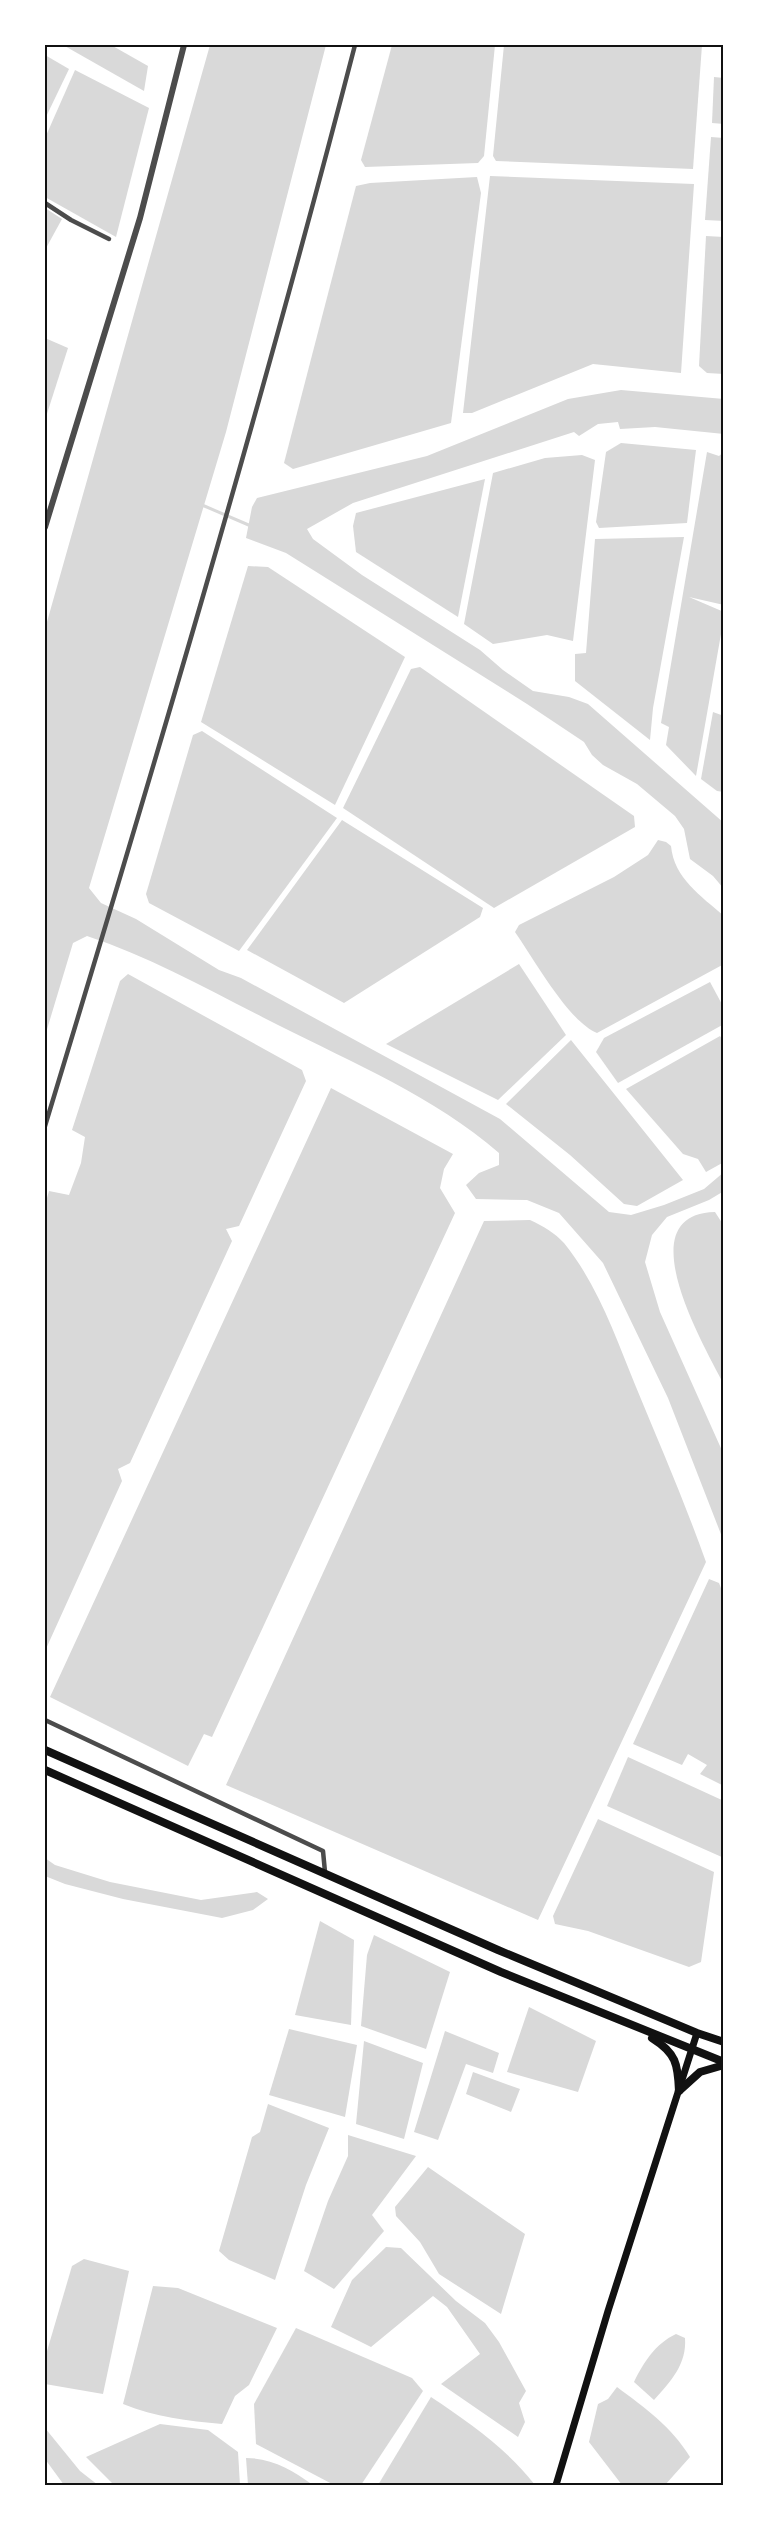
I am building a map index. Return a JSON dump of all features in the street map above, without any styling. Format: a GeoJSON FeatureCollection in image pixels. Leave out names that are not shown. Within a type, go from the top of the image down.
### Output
{"type":"FeatureCollection","features":[{"type":"Feature","properties":{"kind":"main road"},"geometry":{"type":"LineString","coordinates":[[45,1750],[498,1950],[697,2033],[724,2042]]}},
{"type":"Feature","properties":{"kind":"main road"},"geometry":{"type":"LineString","coordinates":[[45,1770],[501,1972],[724,2064]]}},
{"type":"Feature","properties":{"kind":"main road"},"geometry":{"type":"LineString","coordinates":[[634,2026],[668,2049],[677,2065],[679,2091]]}},
{"type":"Feature","properties":{"kind":"main road"},"geometry":{"type":"LineString","coordinates":[[556,2485],[608,2311],[697,2033]]}},
{"type":"Feature","properties":{"kind":"main road"},"geometry":{"type":"LineString","coordinates":[[679,2091],[700,2072],[724,2064]]}},
{"type":"Feature","properties":{"kind":"street"},"geometry":{"type":"LineString","coordinates":[[45,527],[140,218],[184,45]]}},
{"type":"Feature","properties":{"kind":"street"},"geometry":{"type":"LineString","coordinates":[[45,1126],[147,790],[319,185],[355,45]]}},
{"type":"Feature","properties":{"kind":"street"},"geometry":{"type":"LineString","coordinates":[[45,203],[71,220],[109,239]]}},
{"type":"Feature","properties":{"kind":"street"},"geometry":{"type":"LineString","coordinates":[[45,1720],[323,1851],[325,1872]]}},
{"type":"Feature","properties":{"kind":"shaded area"},"geometry":{"type":"Polygon","coordinates":[[[63,45],[111,45],[148,66],[144,91],[63,45]]]}},
{"type":"Feature","properties":{"kind":"shaded area"},"geometry":{"type":"Polygon","coordinates":[[[210,45],[326,45],[226,432],[89,888],[101,903],[136,919],[219,970],[241,978],[500,1119],[609,1212],[631,1215],[664,1205],[704,1189],[724,1172],[724,1191],[709,1200],[667,1217],[652,1235],[645,1262],[660,1312],[724,1455],[724,1542],[668,1398],[603,1263],[559,1213],[527,1200],[476,1199],[466,1185],[479,1173],[499,1165],[499,1153],[474,1133],[421,1098],[364,1067],[161,966],[87,936],[73,943],[45,1036],[45,629],[210,45]]]}},
{"type":"Feature","properties":{"kind":"shaded area"},"geometry":{"type":"Polygon","coordinates":[[[392,45],[495,45],[484,156],[478,163],[365,167],[361,160],[392,45]]]}},
{"type":"Feature","properties":{"kind":"shaded area"},"geometry":{"type":"Polygon","coordinates":[[[504,45],[702,45],[693,169],[496,161],[493,156],[504,45]]]}},
{"type":"Feature","properties":{"kind":"shaded area"},"geometry":{"type":"Polygon","coordinates":[[[45,55],[69,69],[45,119],[45,55]]]}},
{"type":"Feature","properties":{"kind":"shaded area"},"geometry":{"type":"Polygon","coordinates":[[[75,70],[149,108],[116,237],[45,197],[45,138],[75,70]]]}},
{"type":"Feature","properties":{"kind":"shaded area"},"geometry":{"type":"Polygon","coordinates":[[[714,77],[724,78],[724,124],[712,123],[714,77]]]}},
{"type":"Feature","properties":{"kind":"shaded area"},"geometry":{"type":"Polygon","coordinates":[[[711,137],[724,138],[724,221],[705,220],[711,137]]]}},
{"type":"Feature","properties":{"kind":"shaded area"},"geometry":{"type":"Polygon","coordinates":[[[490,176],[694,184],[681,373],[593,364],[472,413],[463,413],[490,176]]]}},
{"type":"Feature","properties":{"kind":"shaded area"},"geometry":{"type":"Polygon","coordinates":[[[477,177],[481,193],[451,423],[293,469],[284,463],[356,186],[370,183],[477,177]]]}},
{"type":"Feature","properties":{"kind":"shaded area"},"geometry":{"type":"Polygon","coordinates":[[[45,208],[62,219],[45,250],[45,208]]]}},
{"type":"Feature","properties":{"kind":"shaded area"},"geometry":{"type":"Polygon","coordinates":[[[706,236],[724,237],[724,374],[707,373],[699,366],[706,236]]]}},
{"type":"Feature","properties":{"kind":"shaded area"},"geometry":{"type":"Polygon","coordinates":[[[45,338],[68,348],[45,420],[45,338]]]}},
{"type":"Feature","properties":{"kind":"shaded area"},"geometry":{"type":"Polygon","coordinates":[[[621,390],[724,399],[724,434],[655,427],[620,429],[618,422],[598,424],[579,436],[574,432],[353,503],[307,529],[313,539],[362,575],[480,650],[533,691],[569,697],[588,704],[724,823],[724,889],[713,876],[690,859],[684,829],[675,816],[637,784],[603,765],[592,755],[584,742],[286,553],[246,538],[252,507],[257,498],[427,456],[568,399],[621,390]]]}},
{"type":"Feature","properties":{"kind":"shaded area"},"geometry":{"type":"Polygon","coordinates":[[[621,443],[696,450],[687,523],[599,528],[596,522],[606,452],[621,443]]]}},
{"type":"Feature","properties":{"kind":"shaded area"},"geometry":{"type":"Polygon","coordinates":[[[707,452],[719,456],[724,452],[724,605],[689,597],[724,612],[724,617],[696,776],[666,745],[669,727],[661,723],[707,452]]]}},
{"type":"Feature","properties":{"kind":"shaded area"},"geometry":{"type":"Polygon","coordinates":[[[582,455],[595,460],[573,641],[547,635],[493,644],[464,624],[493,473],[545,458],[582,455]]]}},
{"type":"Feature","properties":{"kind":"shaded area"},"geometry":{"type":"Polygon","coordinates":[[[485,479],[458,617],[356,552],[353,526],[356,513],[485,479]]]}},
{"type":"Feature","properties":{"kind":"shaded area"},"geometry":{"type":"Polygon","coordinates":[[[684,537],[653,708],[650,740],[575,681],[575,654],[586,653],[595,539],[684,537]]]}},
{"type":"Feature","properties":{"kind":"shaded area"},"geometry":{"type":"Polygon","coordinates":[[[248,566],[268,567],[405,657],[335,805],[201,722],[248,566]]]}},
{"type":"Feature","properties":{"kind":"shaded area"},"geometry":{"type":"Polygon","coordinates":[[[420,667],[634,816],[635,827],[494,908],[343,808],[411,669],[420,667]]]}},
{"type":"Feature","properties":{"kind":"shaded area"},"geometry":{"type":"Polygon","coordinates":[[[713,712],[724,716],[724,792],[717,791],[701,779],[713,712]]]}},
{"type":"Feature","properties":{"kind":"shaded area"},"geometry":{"type":"Polygon","coordinates":[[[202,731],[337,818],[239,951],[149,903],[146,894],[193,735],[202,731]]]}},
{"type":"Feature","properties":{"kind":"shaded area"},"geometry":{"type":"Polygon","coordinates":[[[342,820],[483,908],[480,917],[344,1003],[247,950],[342,820]]]}},
{"type":"Feature","properties":{"kind":"shaded area"},"geometry":{"type":"Polygon","coordinates":[[[658,840],[671,846],[677,868],[690,886],[724,916],[724,964],[597,1033],[586,1026],[563,1003],[515,932],[519,925],[614,877],[648,855],[658,840]]]}},
{"type":"Feature","properties":{"kind":"shaded area"},"geometry":{"type":"Polygon","coordinates":[[[519,964],[566,1035],[498,1100],[386,1044],[519,964]]]}},
{"type":"Feature","properties":{"kind":"shaded area"},"geometry":{"type":"Polygon","coordinates":[[[128,974],[302,1070],[306,1081],[239,1226],[226,1229],[232,1241],[130,1463],[118,1469],[122,1481],[45,1651],[45,1205],[49,1191],[69,1195],[81,1163],[85,1137],[72,1130],[120,981],[128,974]]]}},
{"type":"Feature","properties":{"kind":"shaded area"},"geometry":{"type":"Polygon","coordinates":[[[710,982],[724,1008],[724,1024],[618,1083],[596,1052],[604,1038],[710,982]]]}},
{"type":"Feature","properties":{"kind":"shaded area"},"geometry":{"type":"Polygon","coordinates":[[[720,1036],[724,1042],[724,1162],[706,1172],[698,1159],[683,1154],[626,1089],[720,1036]]]}},
{"type":"Feature","properties":{"kind":"shaded area"},"geometry":{"type":"Polygon","coordinates":[[[571,1040],[683,1180],[637,1206],[624,1204],[570,1155],[506,1104],[571,1040]]]}},
{"type":"Feature","properties":{"kind":"shaded area"},"geometry":{"type":"Polygon","coordinates":[[[331,1088],[453,1154],[444,1169],[440,1188],[455,1213],[212,1737],[204,1734],[188,1766],[50,1697],[331,1088]]]}},
{"type":"Feature","properties":{"kind":"shaded area"},"geometry":{"type":"Polygon","coordinates":[[[715,1212],[724,1226],[724,1385],[689,1314],[679,1285],[674,1258],[676,1235],[689,1218],[715,1212]]]}},
{"type":"Feature","properties":{"kind":"shaded area"},"geometry":{"type":"Polygon","coordinates":[[[530,1220],[557,1236],[587,1276],[613,1331],[706,1562],[538,1920],[226,1785],[484,1221],[530,1220]]]}},
{"type":"Feature","properties":{"kind":"shaded area"},"geometry":{"type":"Polygon","coordinates":[[[709,1579],[719,1583],[724,1596],[724,1786],[700,1774],[707,1765],[688,1754],[682,1765],[633,1744],[709,1579]]]}},
{"type":"Feature","properties":{"kind":"shaded area"},"geometry":{"type":"Polygon","coordinates":[[[628,1757],[724,1801],[724,1858],[607,1806],[628,1757]]]}},
{"type":"Feature","properties":{"kind":"shaded area"},"geometry":{"type":"Polygon","coordinates":[[[598,1819],[714,1872],[701,1962],[689,1967],[588,1931],[555,1924],[553,1916],[598,1819]]]}},
{"type":"Feature","properties":{"kind":"shaded area"},"geometry":{"type":"Polygon","coordinates":[[[45,1858],[55,1865],[110,1882],[201,1900],[257,1892],[268,1899],[253,1910],[222,1918],[123,1899],[65,1884],[45,1876],[45,1858]]]}},
{"type":"Feature","properties":{"kind":"shaded area"},"geometry":{"type":"Polygon","coordinates":[[[320,1921],[354,1940],[351,2025],[295,2015],[320,1921]]]}},
{"type":"Feature","properties":{"kind":"shaded area"},"geometry":{"type":"Polygon","coordinates":[[[374,1935],[450,1972],[426,2049],[361,2026],[367,1955],[374,1935]]]}},
{"type":"Feature","properties":{"kind":"shaded area"},"geometry":{"type":"Polygon","coordinates":[[[529,2007],[596,2041],[578,2092],[507,2072],[529,2007]]]}},
{"type":"Feature","properties":{"kind":"shaded area"},"geometry":{"type":"Polygon","coordinates":[[[289,2029],[357,2045],[345,2117],[269,2095],[289,2029]]]}},
{"type":"Feature","properties":{"kind":"shaded area"},"geometry":{"type":"Polygon","coordinates":[[[445,2031],[499,2053],[493,2073],[466,2064],[438,2140],[414,2132],[445,2031]]]}},
{"type":"Feature","properties":{"kind":"shaded area"},"geometry":{"type":"Polygon","coordinates":[[[364,2041],[423,2063],[404,2139],[356,2124],[364,2041]]]}},
{"type":"Feature","properties":{"kind":"shaded area"},"geometry":{"type":"Polygon","coordinates":[[[473,2072],[520,2089],[511,2112],[466,2094],[473,2072]]]}},
{"type":"Feature","properties":{"kind":"shaded area"},"geometry":{"type":"Polygon","coordinates":[[[268,2104],[329,2128],[306,2185],[275,2280],[229,2260],[219,2251],[252,2137],[260,2132],[268,2104]]]}},
{"type":"Feature","properties":{"kind":"shaded area"},"geometry":{"type":"Polygon","coordinates":[[[348,2135],[416,2156],[372,2215],[384,2231],[334,2289],[304,2271],[328,2201],[348,2156],[348,2135]]]}},
{"type":"Feature","properties":{"kind":"shaded area"},"geometry":{"type":"Polygon","coordinates":[[[428,2167],[525,2234],[501,2314],[439,2274],[420,2242],[396,2216],[395,2207],[428,2167]]]}},
{"type":"Feature","properties":{"kind":"shaded area"},"geometry":{"type":"Polygon","coordinates":[[[386,2247],[401,2248],[456,2301],[485,2323],[499,2342],[526,2391],[519,2403],[525,2422],[518,2437],[441,2384],[480,2354],[447,2307],[433,2296],[371,2347],[331,2327],[352,2280],[386,2247]]]}},
{"type":"Feature","properties":{"kind":"shaded area"},"geometry":{"type":"Polygon","coordinates":[[[84,2259],[129,2271],[103,2394],[45,2384],[45,2358],[72,2266],[84,2259]]]}},
{"type":"Feature","properties":{"kind":"shaded area"},"geometry":{"type":"Polygon","coordinates":[[[153,2286],[178,2288],[277,2328],[249,2385],[235,2396],[222,2424],[172,2418],[123,2404],[153,2286]]]}},
{"type":"Feature","properties":{"kind":"shaded area"},"geometry":{"type":"Polygon","coordinates":[[[296,2328],[412,2378],[423,2391],[361,2485],[334,2485],[256,2444],[254,2404],[296,2328]]]}},
{"type":"Feature","properties":{"kind":"shaded area"},"geometry":{"type":"Polygon","coordinates":[[[676,2334],[685,2338],[681,2364],[672,2379],[654,2400],[634,2382],[651,2354],[676,2334]]]}},
{"type":"Feature","properties":{"kind":"shaded area"},"geometry":{"type":"Polygon","coordinates":[[[617,2387],[666,2427],[690,2457],[665,2485],[622,2485],[589,2442],[598,2404],[608,2399],[617,2387]]]}},
{"type":"Feature","properties":{"kind":"shaded area"},"geometry":{"type":"Polygon","coordinates":[[[431,2397],[500,2448],[535,2485],[378,2485],[431,2397]]]}},
{"type":"Feature","properties":{"kind":"shaded area"},"geometry":{"type":"Polygon","coordinates":[[[160,2424],[208,2430],[238,2452],[240,2485],[114,2485],[86,2457],[160,2424]]]}},
{"type":"Feature","properties":{"kind":"shaded area"},"geometry":{"type":"Polygon","coordinates":[[[45,2428],[80,2471],[98,2485],[64,2485],[45,2459],[45,2428]]]}},
{"type":"Feature","properties":{"kind":"shaded area"},"geometry":{"type":"Polygon","coordinates":[[[246,2458],[264,2460],[281,2466],[313,2485],[248,2485],[246,2458]]]}},
{"type":"Feature","properties":{"kind":"waterway"},"geometry":{"type":"LineString","coordinates":[[202,505],[251,526]]}}]}
